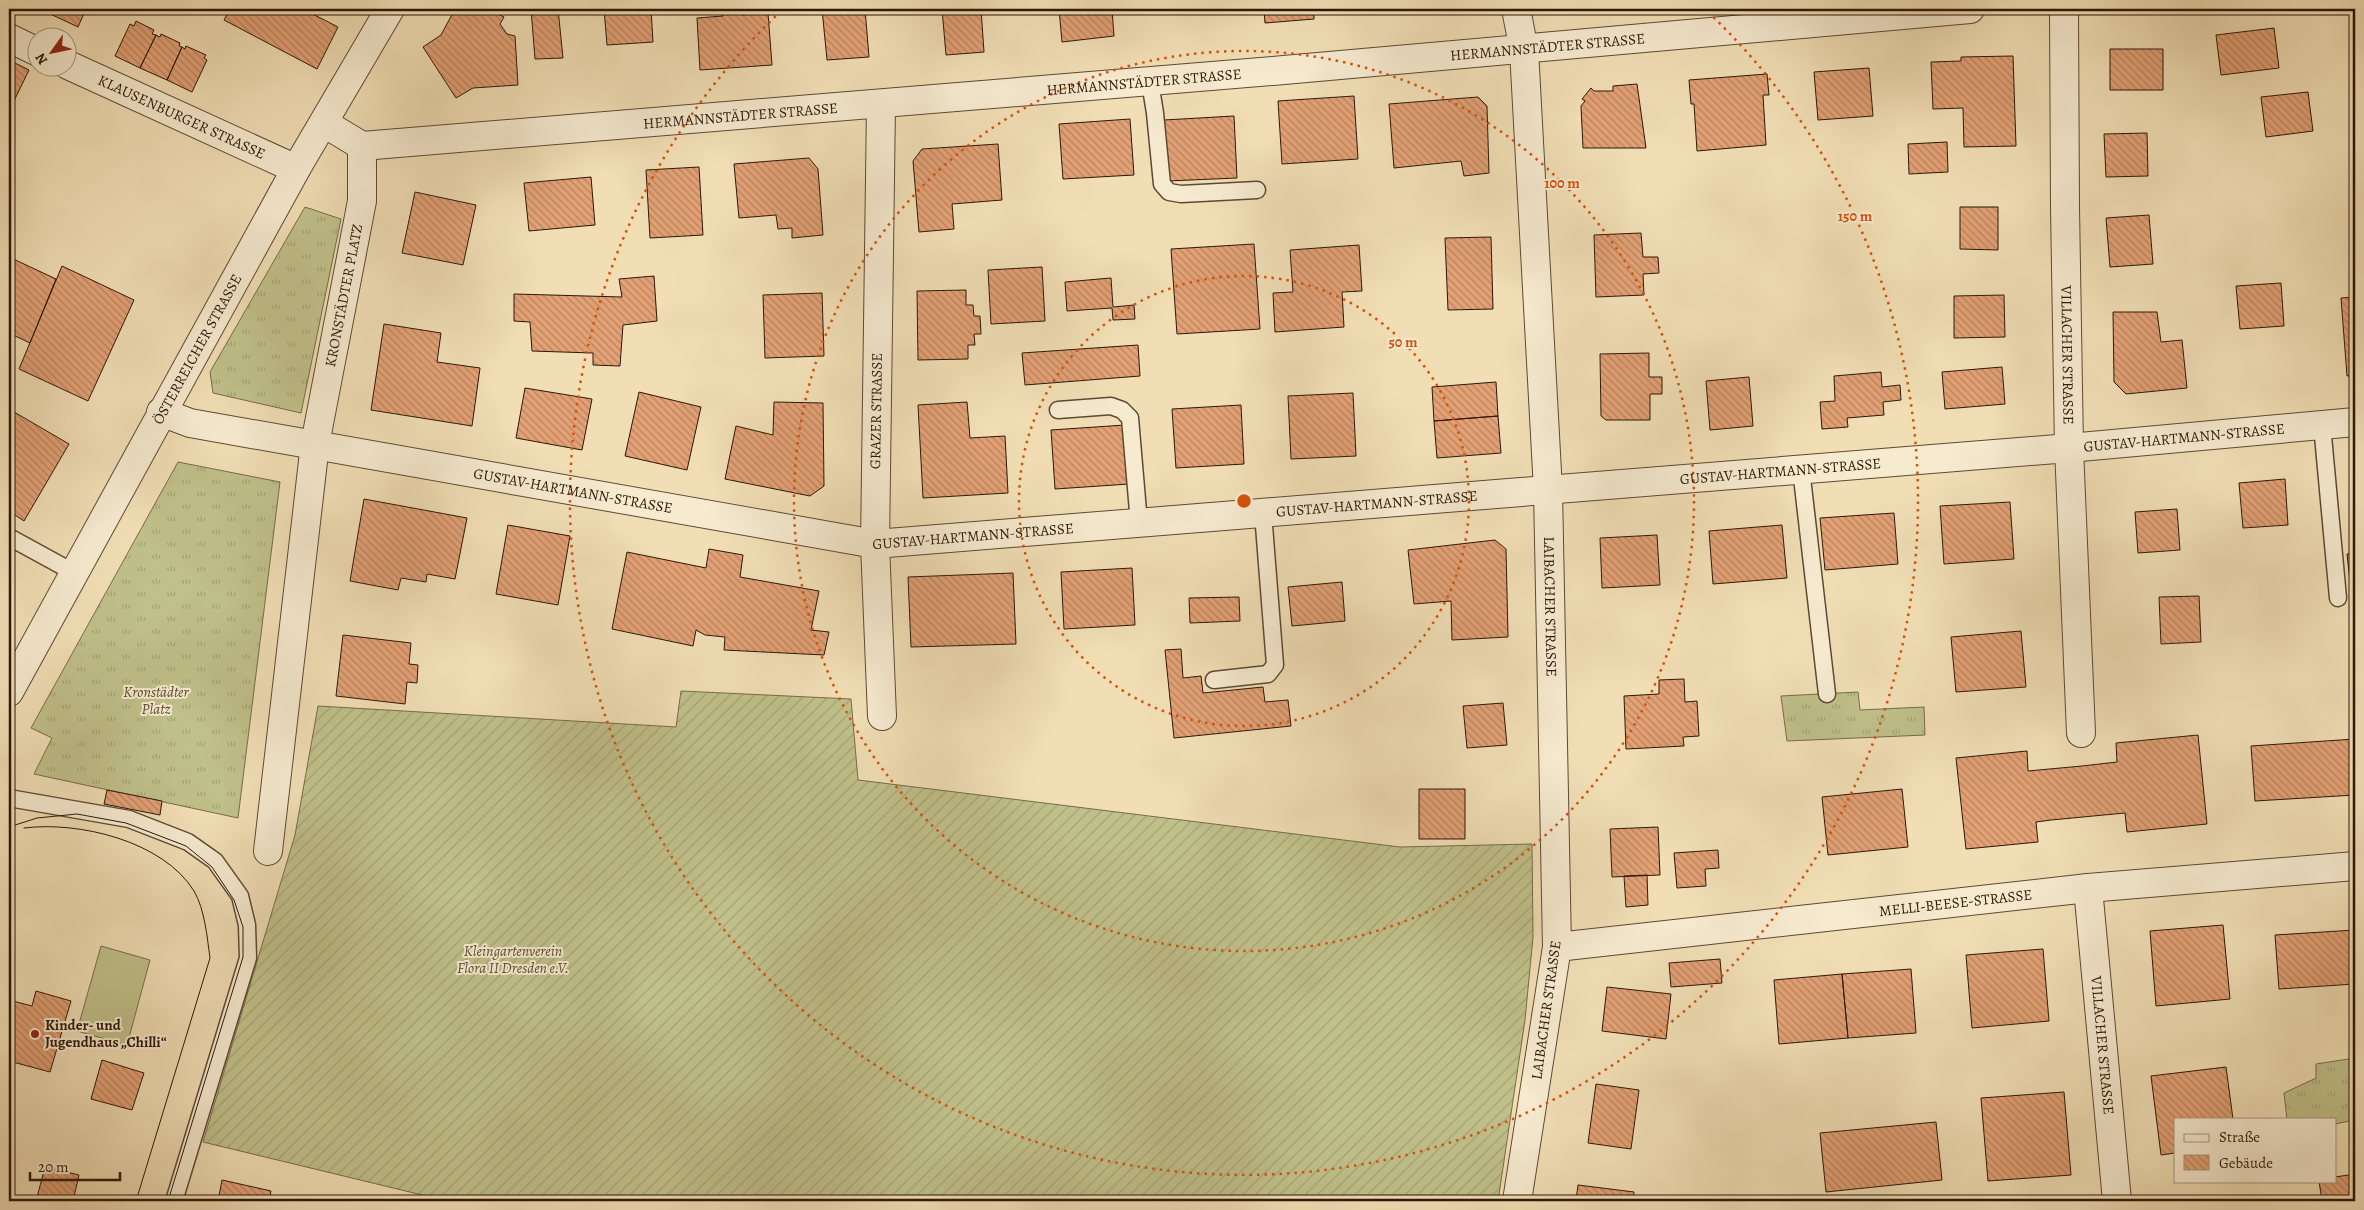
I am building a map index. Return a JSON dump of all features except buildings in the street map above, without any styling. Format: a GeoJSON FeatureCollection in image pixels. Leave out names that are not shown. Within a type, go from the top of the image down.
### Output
{"type":"FeatureCollection","features":[{"type":"Feature","properties":{"kind":"street","name":"ÖSTERREICHER STRASSE"},"geometry":{"type":"LineString","coordinates":[[9,692],[73,572],[296,169],[390,9]]}},
{"type":"Feature","properties":{"kind":"street","name":"LAIBACHER STRASSE"},"geometry":{"type":"LineString","coordinates":[[1516,9],[1524,50],[1548,490],[1557,947],[1517,1201]]}},
{"type":"Feature","properties":{"kind":"street","name":"HERMANNSTÄDTER STRASSE"},"geometry":{"type":"LineString","coordinates":[[362,146],[881,105],[1524,50],[1970,9]]}},
{"type":"Feature","properties":{"kind":"street","name":"VILLACHER STRASSE"},"geometry":{"type":"LineString","coordinates":[[2064,9],[2064,197],[2069,448],[2081,733]]}},
{"type":"Feature","properties":{"kind":"street"},"geometry":{"type":"LineString","coordinates":[[9,38],[28,47]]}},
{"type":"Feature","properties":{"kind":"street","name":"KLAUSENBURGER STRASSE"},"geometry":{"type":"LineString","coordinates":[[78,70],[296,169]]}},
{"type":"Feature","properties":{"kind":"street","name":"GRAZER STRASSE"},"geometry":{"type":"LineString","coordinates":[[881,105],[874,544],[882,716]]}},
{"type":"Feature","properties":{"kind":"street"},"geometry":{"type":"LineString","coordinates":[[324,123],[362,146]]}},
{"type":"Feature","properties":{"kind":"street","name":"KRONSTÄDTER PLATZ"},"geometry":{"type":"LineString","coordinates":[[268,851],[315,444],[362,201],[362,146]]}},
{"type":"Feature","properties":{"kind":"street"},"geometry":{"type":"LineString","coordinates":[[161,412],[190,424],[315,444]]}},
{"type":"Feature","properties":{"kind":"street","name":"GUSTAV-HARTMANN-STRASSE"},"geometry":{"type":"LineString","coordinates":[[315,444],[874,544],[2069,448],[2355,422]]}},
{"type":"Feature","properties":{"kind":"street","name":"MELLI-BEESE-STRASSE"},"geometry":{"type":"LineString","coordinates":[[1557,947],[2088,888],[2355,866]]}},
{"type":"Feature","properties":{"kind":"street","name":"VILLACHER STRASSE"},"geometry":{"type":"LineString","coordinates":[[2088,888],[2117,1201]]}},
{"type":"Feature","properties":{"kind":"lane"},"geometry":{"type":"LineString","coordinates":[[1150,82],[1162,184],[1169,192],[1181,194],[1257,190]]}},
{"type":"Feature","properties":{"kind":"lane"},"geometry":{"type":"LineString","coordinates":[[1058,410],[1111,406],[1122,410],[1130,418],[1139,523]]}},
{"type":"Feature","properties":{"kind":"lane"},"geometry":{"type":"LineString","coordinates":[[2322,425],[2338,598]]}},
{"type":"Feature","properties":{"kind":"lane"},"geometry":{"type":"LineString","coordinates":[[1801,469],[1827,694]]}},
{"type":"Feature","properties":{"kind":"lane"},"geometry":{"type":"LineString","coordinates":[[1214,680],[1268,674],[1275,665],[1263,513]]}},
{"type":"Feature","properties":{"kind":"lane"},"geometry":{"type":"LineString","coordinates":[[9,537],[73,572]]}},
{"type":"Feature","properties":{"kind":"lane"},"geometry":{"type":"LineString","coordinates":[[9,798],[130,819],[188,842],[215,861],[240,896],[247,925],[248,958],[174,1201]]}},
{"type":"Feature","properties":{"kind":"green space"},"geometry":{"type":"Polygon","coordinates":[[[305,207],[341,219],[301,413],[213,393],[210,372],[305,207]]]}},
{"type":"Feature","properties":{"kind":"green space","name":"Kronstädter Platz"},"geometry":{"type":"Polygon","coordinates":[[[178,462],[280,482],[238,818],[34,774],[52,738],[31,728],[178,462]]]}},
{"type":"Feature","properties":{"kind":"green space","name":"Kleingartenverein Flora II Dresden e.V."},"geometry":{"type":"Polygon","coordinates":[[[681,691],[851,699],[858,780],[1400,847],[1532,844],[1533,937],[1525,1020],[1498,1201],[447,1201],[203,1142],[295,835],[318,706],[676,727],[681,691]]]}},
{"type":"Feature","properties":{"kind":"green space"},"geometry":{"type":"Polygon","coordinates":[[[1858,692],[1860,710],[1924,707],[1925,735],[1787,741],[1781,696],[1858,692]]]}},
{"type":"Feature","properties":{"kind":"green space"},"geometry":{"type":"Polygon","coordinates":[[[101,946],[150,960],[127,1045],[77,1031],[101,946]]]}},
{"type":"Feature","properties":{"kind":"green space"},"geometry":{"type":"Polygon","coordinates":[[[2355,1058],[2355,1120],[2336,1124],[2336,1118],[2287,1118],[2284,1093],[2316,1078],[2316,1064],[2355,1058]]]}},
{"type":"Feature","properties":{"kind":"tram line"},"geometry":{"type":"LineString","coordinates":[[9,827],[37,818],[77,814],[126,823],[186,846],[212,867],[234,900],[243,927],[243,957],[168,1201]]}},
{"type":"Feature","properties":{"kind":"tram line"},"geometry":{"type":"LineString","coordinates":[[24,828],[69,828],[94,832],[118,838],[141,847],[162,859],[180,874],[194,891],[201,907],[210,958],[136,1201]]}},
{"type":"Feature","properties":{"kind":"place","name":"Kinder- und Jugendhaus „Chilli“"},"geometry":{"type":"Point","coordinates":[35,1034]}}]}
